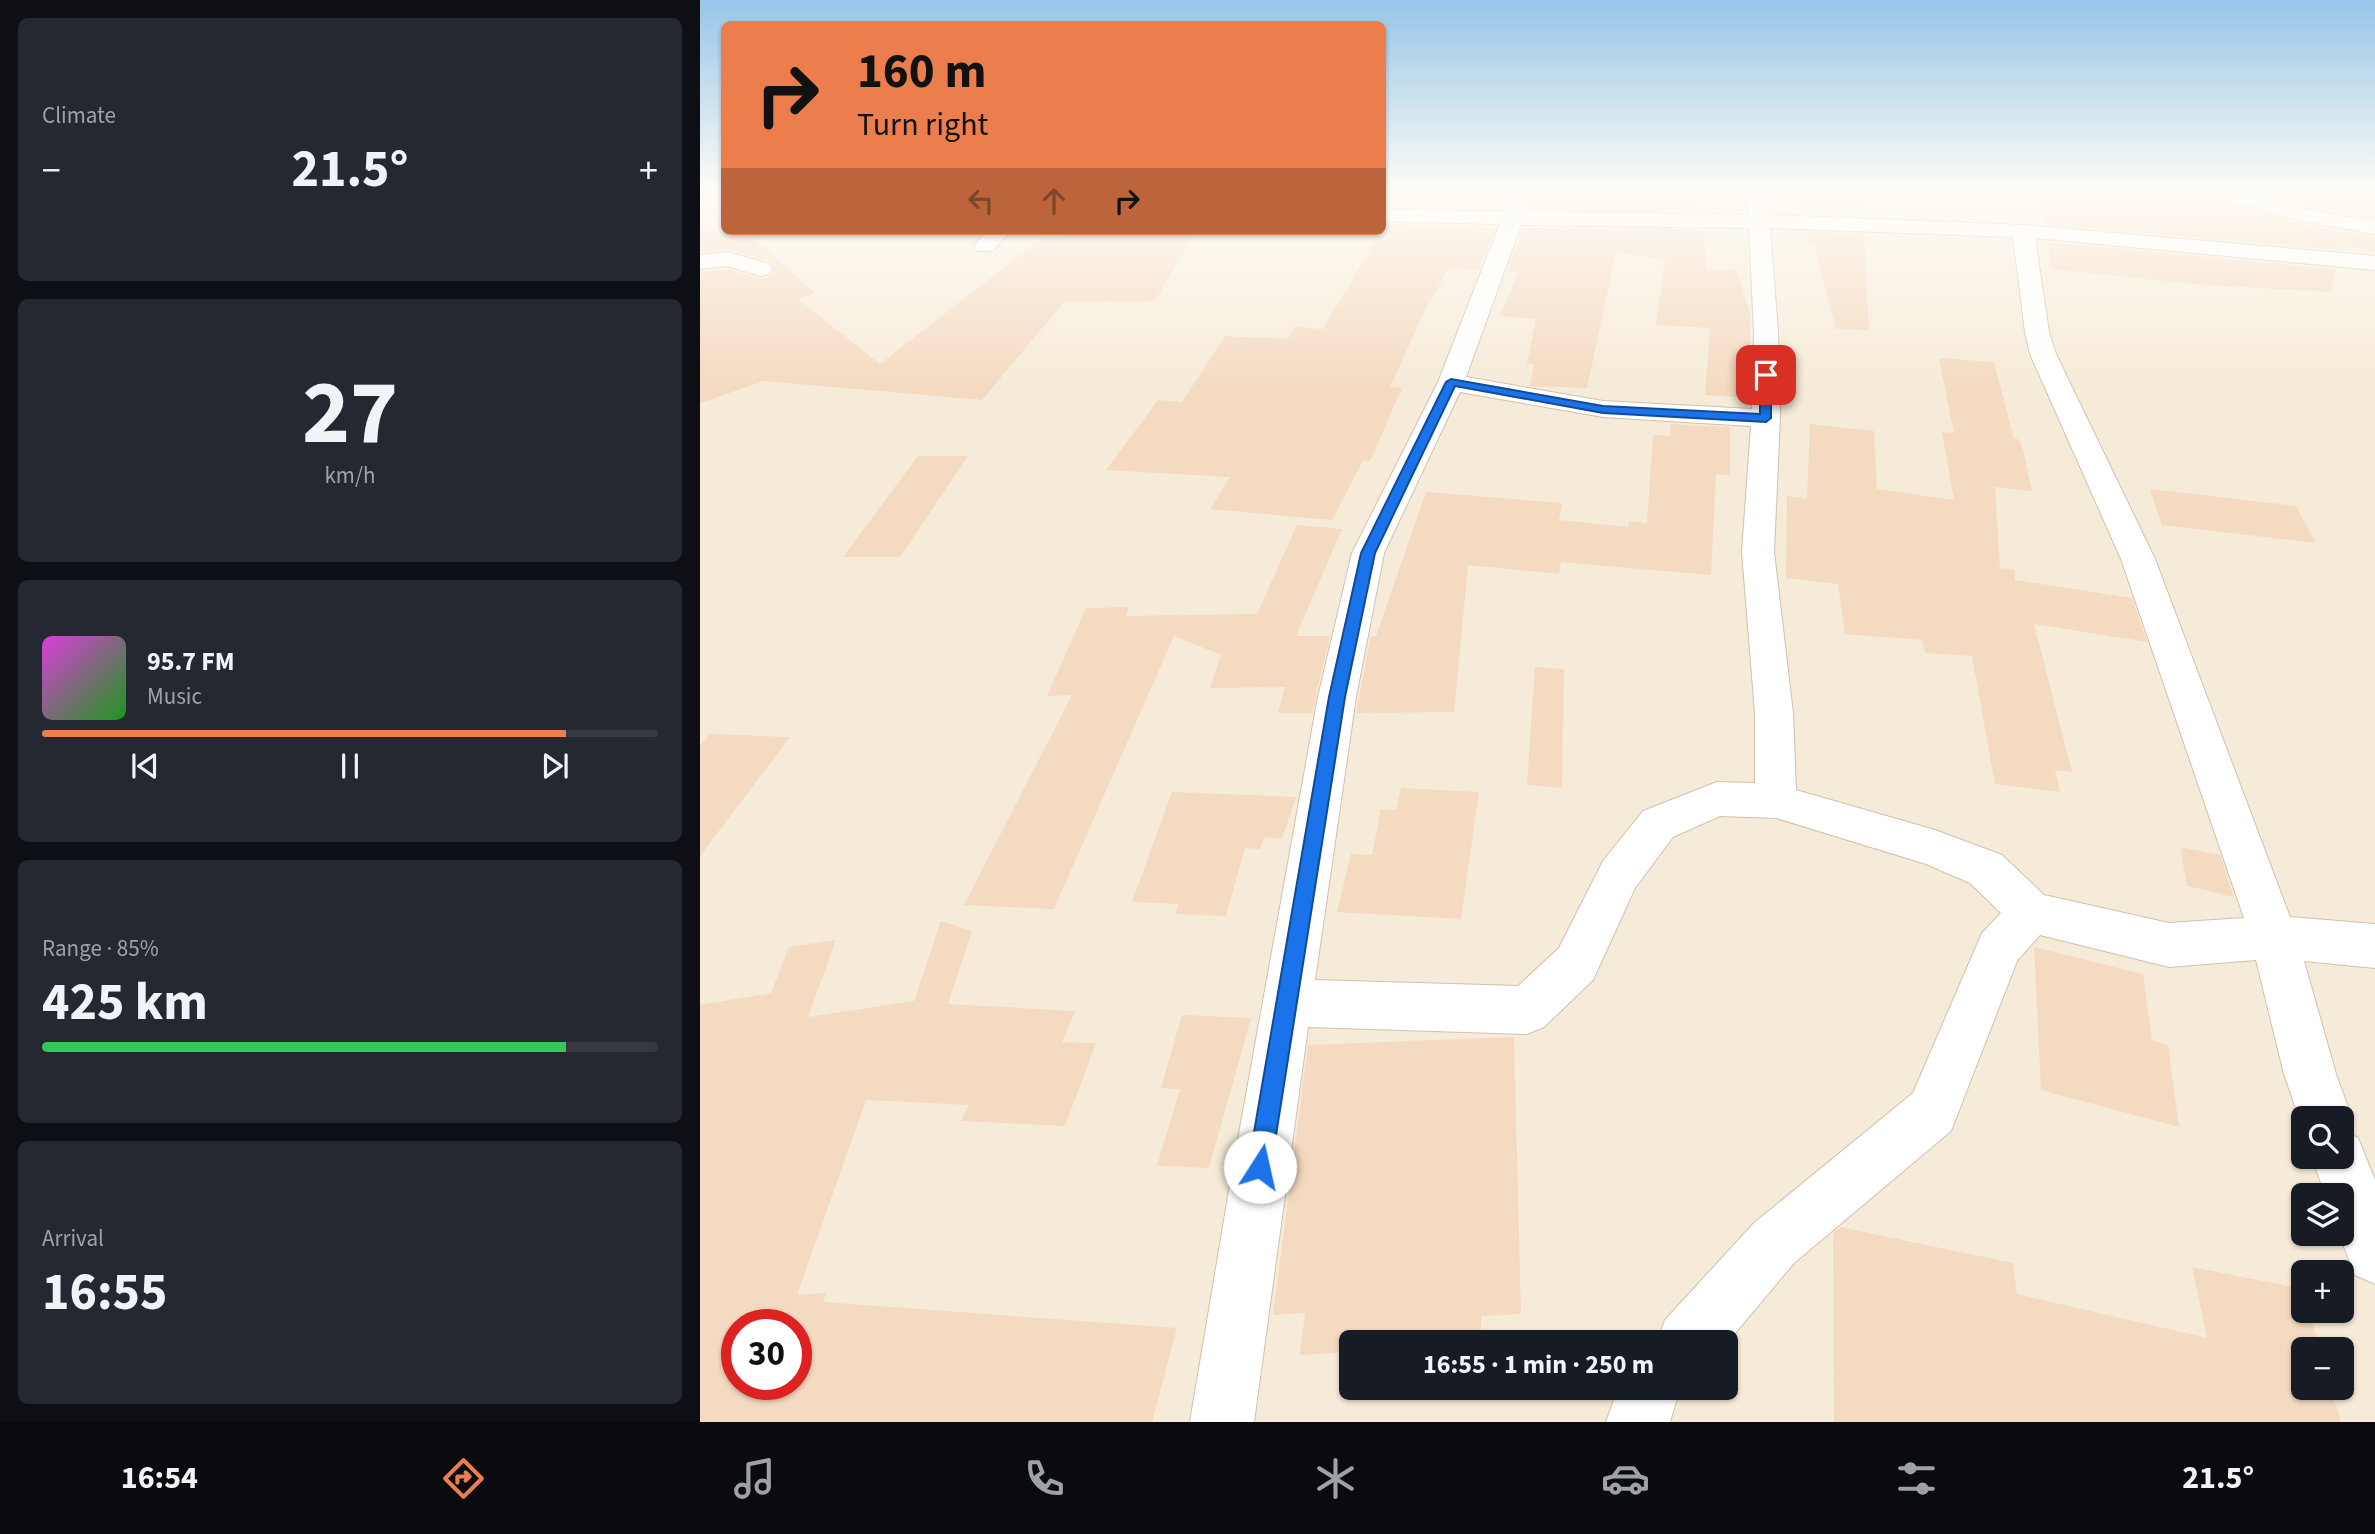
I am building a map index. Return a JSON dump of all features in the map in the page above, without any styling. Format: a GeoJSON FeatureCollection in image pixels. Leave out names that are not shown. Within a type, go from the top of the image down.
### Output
{"type":"FeatureCollection","features":[{"type":"Feature","properties":{"kind":"street"},"geometry":{"type":"LineString","coordinates":[[1222,1422],[1260,1167],[1337,697],[1368,553],[1451,382],[1500,255]]}},
{"type":"Feature","properties":{"kind":"street"},"geometry":{"type":"LineString","coordinates":[[1760,255],[1766,332],[1766,418],[1758,552],[1774,713],[1776,801]]}},
{"type":"Feature","properties":{"kind":"street"},"geometry":{"type":"LineString","coordinates":[[2026,255],[2037,332],[2043,354],[2138,559],[2274,937],[2310,1074],[2322,1106]]}},
{"type":"Feature","properties":{"kind":"street"},"geometry":{"type":"LineString","coordinates":[[2264,255],[2375,263]]}},
{"type":"Feature","properties":{"kind":"street"},"geometry":{"type":"LineString","coordinates":[[700,262],[728,259],[761,269]]}},
{"type":"Feature","properties":{"kind":"street"},"geometry":{"type":"LineString","coordinates":[[1451,382],[1603,409],[1766,418]]}},
{"type":"Feature","properties":{"kind":"street"},"geometry":{"type":"LineString","coordinates":[[1288,1003],[1527,1010],[1576,964],[1619,875],[1658,824],[1717,799],[1776,801],[1935,848],[1986,869],[2031,912],[2169,945],[2274,937],[2375,946]]}},
{"type":"Feature","properties":{"kind":"street"},"geometry":{"type":"LineString","coordinates":[[1698,1330],[1774,1243],[1932,1112],[1999,948],[2031,912]]}},
{"type":"Feature","properties":{"kind":"street"},"geometry":{"type":"LineString","coordinates":[[2343,1169],[2375,1255]]}},
{"type":"Feature","properties":{"kind":"street"},"geometry":{"type":"LineString","coordinates":[[1639,1422],[1645,1400]]}},
{"type":"Feature","properties":{"kind":"shaded area"},"geometry":{"type":"Polygon","coordinates":[[[700,255],[2375,255],[2375,1422],[700,1422],[700,255]]]}},
{"type":"Feature","properties":{"kind":"building"},"geometry":{"type":"Polygon","coordinates":[[[751,255],[773,255],[815,293],[798,299],[880,364],[1020,255],[1182,255],[1155,301],[1064,302],[982,400],[764,381],[700,403],[700,272],[727,269],[762,279],[770,277],[774,270],[770,261],[751,255]]]}},
{"type":"Feature","properties":{"kind":"building"},"geometry":{"type":"Polygon","coordinates":[[[1367,255],[1485,255],[1479,270],[1450,267],[1426,308],[1390,387],[1402,388],[1370,461],[1363,461],[1332,520],[1210,509],[1230,477],[1106,470],[1158,400],[1182,402],[1225,336],[1288,339],[1295,327],[1323,329],[1367,255]]]}},
{"type":"Feature","properties":{"kind":"building"},"geometry":{"type":"Polygon","coordinates":[[[1513,255],[1615,255],[1587,388],[1530,386],[1534,364],[1527,364],[1536,319],[1500,316],[1518,272],[1507,272],[1513,255]]]}},
{"type":"Feature","properties":{"kind":"building"},"geometry":{"type":"Polygon","coordinates":[[[1637,255],[1706,255],[1707,270],[1736,269],[1750,313],[1750,398],[1705,395],[1710,328],[1656,325],[1665,260],[1637,255]]]}},
{"type":"Feature","properties":{"kind":"building"},"geometry":{"type":"Polygon","coordinates":[[[1816,255],[1865,255],[1869,330],[1836,329],[1816,255]]]}},
{"type":"Feature","properties":{"kind":"building"},"geometry":{"type":"Polygon","coordinates":[[[2049,255],[2190,255],[2335,269],[2331,292],[2193,284],[2051,269],[2049,255]]]}},
{"type":"Feature","properties":{"kind":"building"},"geometry":{"type":"Polygon","coordinates":[[[1939,358],[1994,362],[2014,439],[2018,439],[2023,449],[2032,491],[1995,487],[2000,568],[2015,570],[2015,580],[2132,598],[2147,642],[2034,624],[2072,772],[2055,770],[2060,792],[1995,784],[1972,656],[1925,653],[1922,640],[1845,634],[1838,584],[1786,578],[1787,496],[1807,499],[1810,424],[1874,431],[1877,489],[1954,500],[1942,432],[1954,433],[1939,358]]]}},
{"type":"Feature","properties":{"kind":"building"},"geometry":{"type":"Polygon","coordinates":[[[1671,424],[1730,427],[1730,475],[1716,474],[1711,575],[1561,562],[1559,574],[1468,565],[1454,712],[1356,713],[1371,636],[1376,636],[1426,492],[1562,503],[1559,520],[1628,527],[1629,521],[1647,523],[1653,435],[1670,436],[1671,424]]]}},
{"type":"Feature","properties":{"kind":"building"},"geometry":{"type":"Polygon","coordinates":[[[918,456],[968,456],[900,557],[843,557],[918,456]]]}},
{"type":"Feature","properties":{"kind":"building"},"geometry":{"type":"Polygon","coordinates":[[[2150,489],[2296,506],[2316,543],[2162,525],[2150,489]]]}},
{"type":"Feature","properties":{"kind":"building"},"geometry":{"type":"Polygon","coordinates":[[[1297,525],[1342,529],[1296,636],[1330,636],[1312,713],[1278,713],[1285,687],[1210,688],[1221,655],[1174,636],[1054,909],[964,905],[1072,695],[1047,696],[1086,608],[1129,607],[1126,616],[1257,614],[1297,525]]]}},
{"type":"Feature","properties":{"kind":"building"},"geometry":{"type":"Polygon","coordinates":[[[1535,667],[1564,669],[1562,788],[1527,785],[1535,667]]]}},
{"type":"Feature","properties":{"kind":"building"},"geometry":{"type":"Polygon","coordinates":[[[710,734],[790,737],[700,856],[700,746],[710,734]]]}},
{"type":"Feature","properties":{"kind":"building"},"geometry":{"type":"Polygon","coordinates":[[[1401,788],[1479,792],[1461,919],[1337,912],[1351,854],[1372,855],[1381,809],[1396,810],[1401,788]]]}},
{"type":"Feature","properties":{"kind":"building"},"geometry":{"type":"Polygon","coordinates":[[[1172,792],[1296,797],[1282,839],[1264,837],[1260,849],[1245,848],[1226,916],[1175,914],[1179,904],[1132,902],[1172,792]]]}},
{"type":"Feature","properties":{"kind":"building"},"geometry":{"type":"Polygon","coordinates":[[[2180,847],[2220,855],[2234,897],[2187,886],[2180,847]]]}},
{"type":"Feature","properties":{"kind":"building"},"geometry":{"type":"Polygon","coordinates":[[[941,921],[972,931],[948,1004],[1075,1011],[1062,1042],[1096,1043],[1065,1126],[961,1121],[969,1105],[866,1100],[797,1295],[826,1293],[823,1302],[1177,1328],[1152,1422],[700,1422],[700,1005],[771,993],[789,947],[836,940],[808,1017],[914,1001],[941,921]]]}},
{"type":"Feature","properties":{"kind":"building"},"geometry":{"type":"Polygon","coordinates":[[[2034,947],[2143,974],[2152,1040],[2168,1045],[2179,1127],[2041,1090],[2034,947]]]}},
{"type":"Feature","properties":{"kind":"building"},"geometry":{"type":"Polygon","coordinates":[[[1182,1015],[1251,1018],[1209,1168],[1157,1166],[1180,1089],[1161,1088],[1182,1015]]]}},
{"type":"Feature","properties":{"kind":"building"},"geometry":{"type":"Polygon","coordinates":[[[1514,1037],[1521,1314],[1481,1316],[1481,1330],[1339,1330],[1339,1353],[1300,1355],[1305,1313],[1273,1315],[1308,1045],[1514,1037]]]}},
{"type":"Feature","properties":{"kind":"building"},"geometry":{"type":"Polygon","coordinates":[[[1840,1227],[2013,1263],[2017,1294],[2207,1338],[2192,1267],[2291,1287],[2291,1323],[2312,1323],[2317,1337],[2291,1337],[2291,1400],[2335,1400],[2341,1422],[1834,1422],[1833,1234],[1840,1227]]]}},
{"type":"Feature","properties":{"kind":"route"},"geometry":{"type":"LineString","coordinates":[[1260,1167],[1337,697],[1368,553],[1451,382],[1603,409],[1766,418],[1766,375]]}}]}
